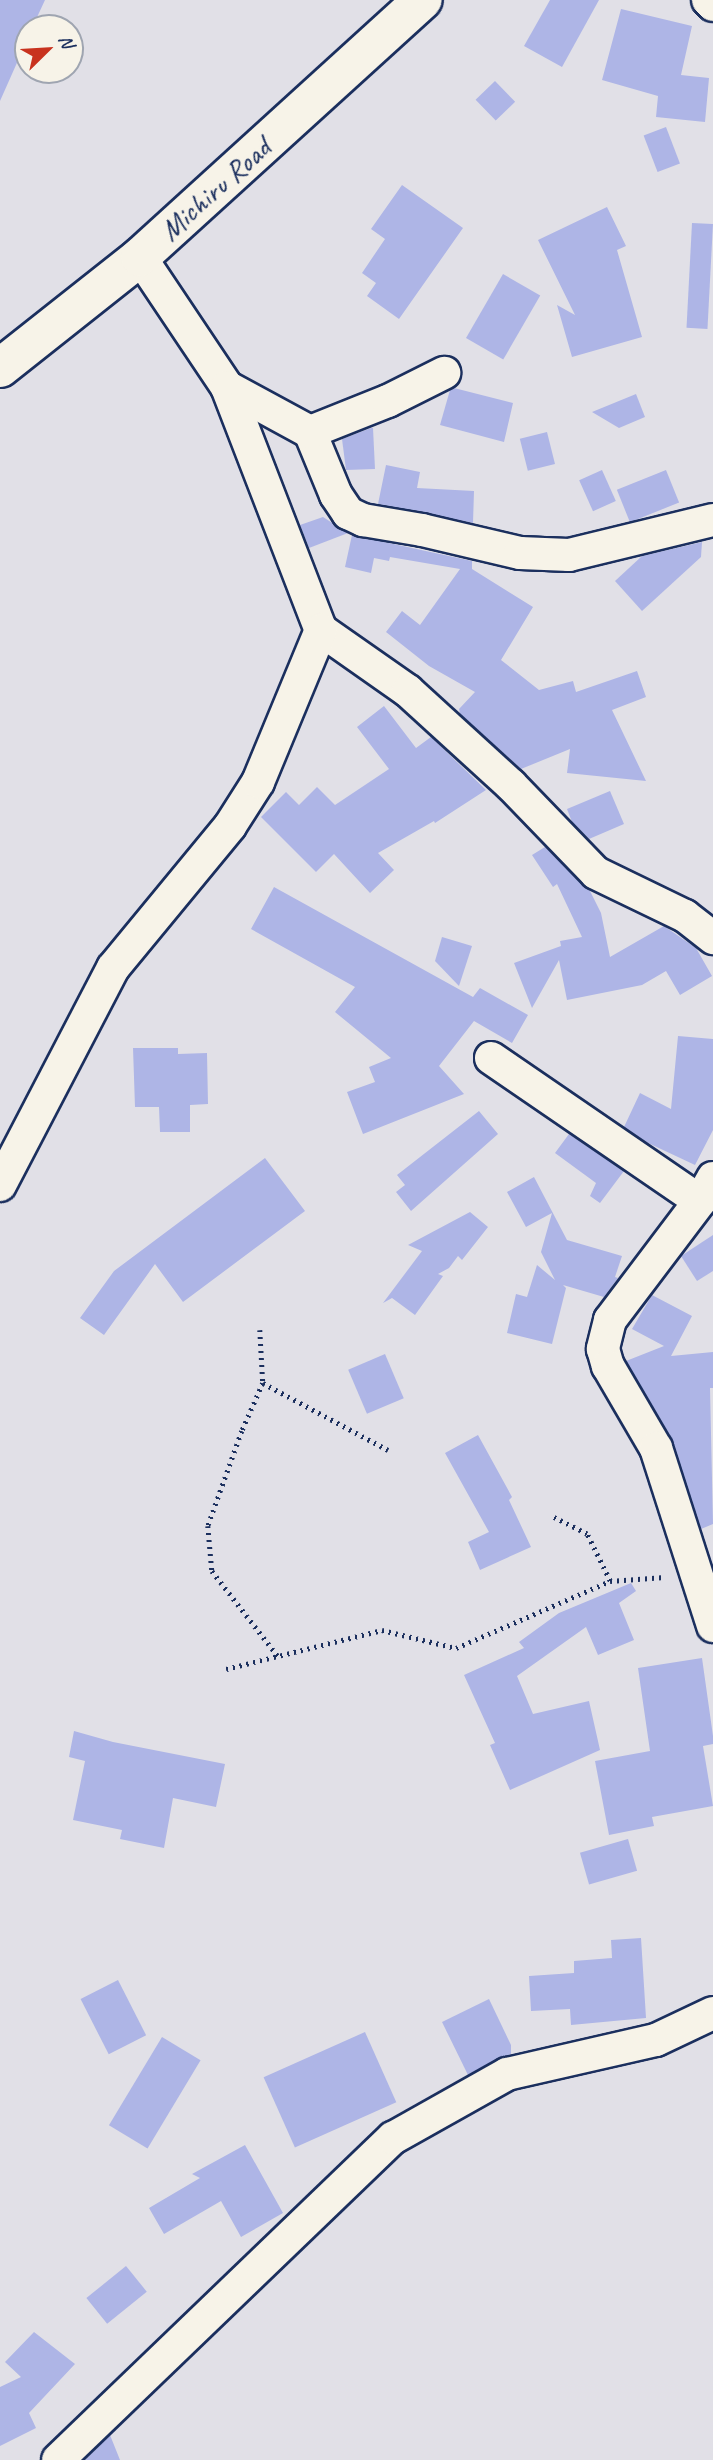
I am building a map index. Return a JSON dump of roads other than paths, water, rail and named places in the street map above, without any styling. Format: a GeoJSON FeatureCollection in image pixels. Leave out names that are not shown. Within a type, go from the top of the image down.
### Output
{"type":"FeatureCollection","features":[{"type":"Feature","properties":{"kind":"street","name":"Michiru Road"},"geometry":{"type":"LineString","coordinates":[[0,368],[140,257],[422,0]]}},
{"type":"Feature","properties":{"kind":"street"},"geometry":{"type":"LineString","coordinates":[[708,0],[713,5]]}},
{"type":"Feature","properties":{"kind":"street"},"geometry":{"type":"LineString","coordinates":[[140,257],[227,387],[321,630],[408,691],[511,785],[596,873],[685,916],[713,937]]}},
{"type":"Feature","properties":{"kind":"street"},"geometry":{"type":"LineString","coordinates":[[310,432],[388,401],[444,373]]}},
{"type":"Feature","properties":{"kind":"street"},"geometry":{"type":"LineString","coordinates":[[227,387],[310,432],[336,495],[348,513],[363,520],[520,552],[569,555],[713,520]]}},
{"type":"Feature","properties":{"kind":"street"},"geometry":{"type":"LineString","coordinates":[[0,1185],[113,968],[230,826],[258,782],[321,630]]}},
{"type":"Feature","properties":{"kind":"street"},"geometry":{"type":"LineString","coordinates":[[491,1058],[706,1189],[610,1320],[603,1349],[608,1366],[656,1448],[673,1510],[698,1575],[713,1626]]}},
{"type":"Feature","properties":{"kind":"street"},"geometry":{"type":"LineString","coordinates":[[58,2460],[393,2138],[507,2074],[656,2040],[713,2013]]}}]}
